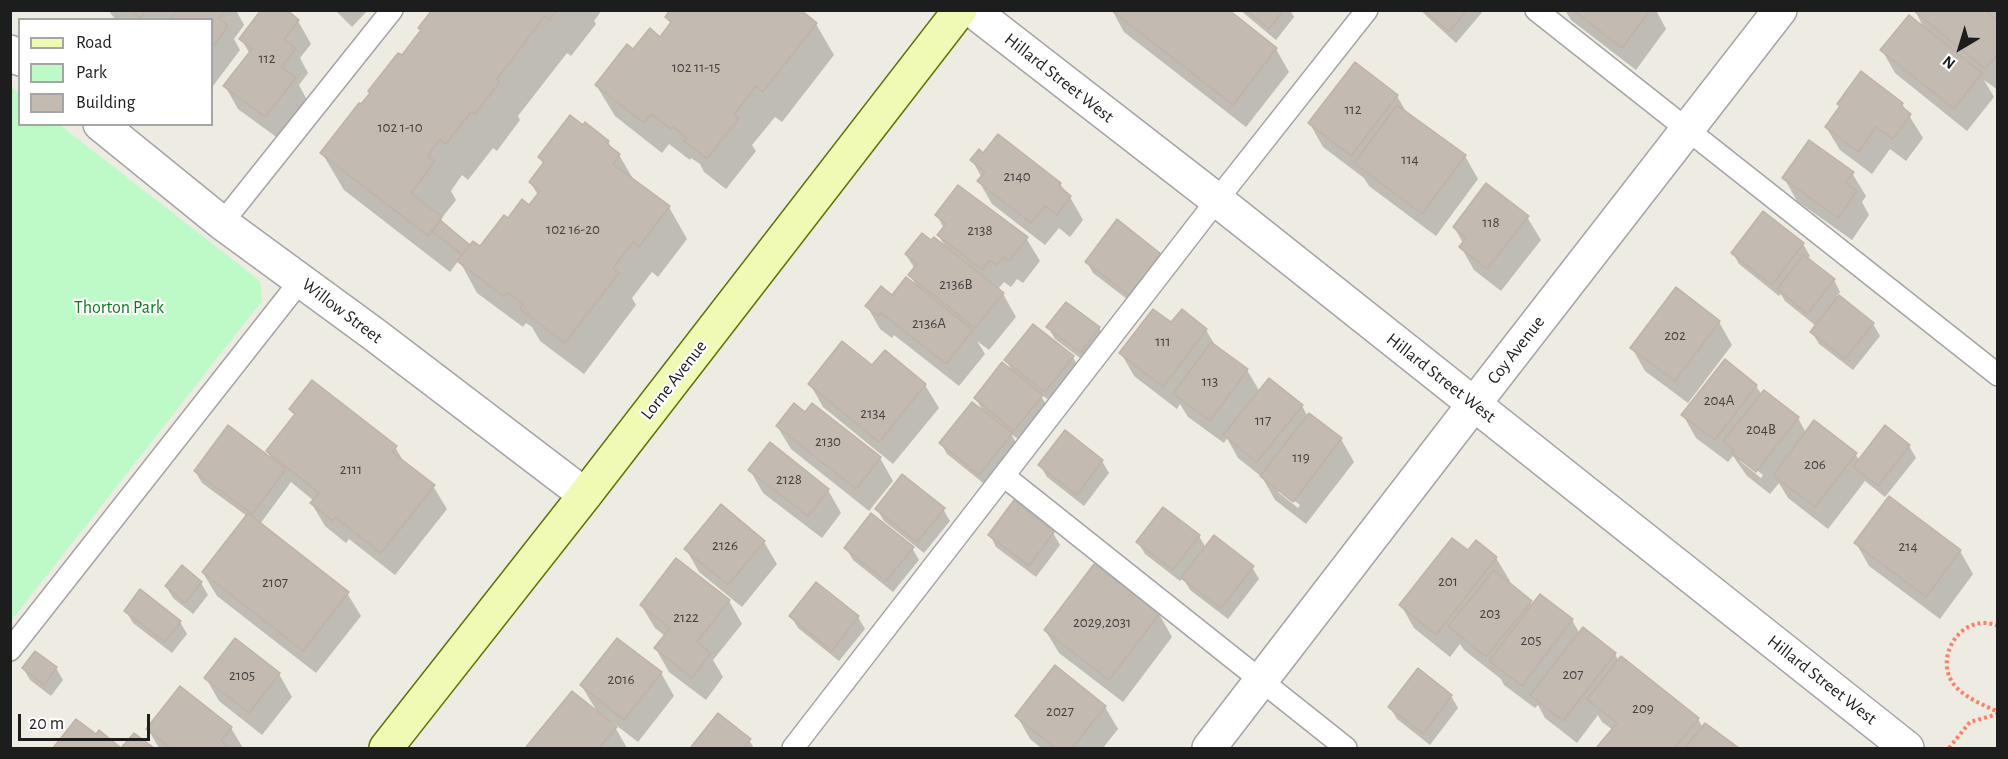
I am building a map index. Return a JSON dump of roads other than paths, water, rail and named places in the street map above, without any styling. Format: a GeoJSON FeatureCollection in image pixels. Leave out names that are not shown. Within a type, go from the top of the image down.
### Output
{"type":"FeatureCollection","features":[{"type":"Feature","properties":{"kind":"main road","name":"Lorne Avenue"},"geometry":{"type":"LineString","coordinates":[[386,748],[960,10]]}},
{"type":"Feature","properties":{"kind":"street","name":"Hillard Street West"},"geometry":{"type":"LineString","coordinates":[[972,10],[1217,200],[1907,748]]}},
{"type":"Feature","properties":{"kind":"street","name":"Coy Avenue"},"geometry":{"type":"LineString","coordinates":[[1209,748],[1780,10]]}},
{"type":"Feature","properties":{"kind":"street","name":"Willow Street"},"geometry":{"type":"LineString","coordinates":[[102,126],[222,223],[585,495]]}},
{"type":"Feature","properties":{"kind":"lane"},"geometry":{"type":"LineString","coordinates":[[222,223],[392,10]]}},
{"type":"Feature","properties":{"kind":"lane"},"geometry":{"type":"LineString","coordinates":[[793,748],[1367,10]]}},
{"type":"Feature","properties":{"kind":"lane"},"geometry":{"type":"LineString","coordinates":[[1536,10],[1998,375]]}},
{"type":"Feature","properties":{"kind":"lane"},"geometry":{"type":"LineString","coordinates":[[10,651],[301,280]]}},
{"type":"Feature","properties":{"kind":"lane"},"geometry":{"type":"LineString","coordinates":[[1004,476],[1346,748]]}},
{"type":"Feature","properties":{"kind":"park label","name":"Thorton Park"},"geometry":{"type":"Point","coordinates":[119,308]}}]}
